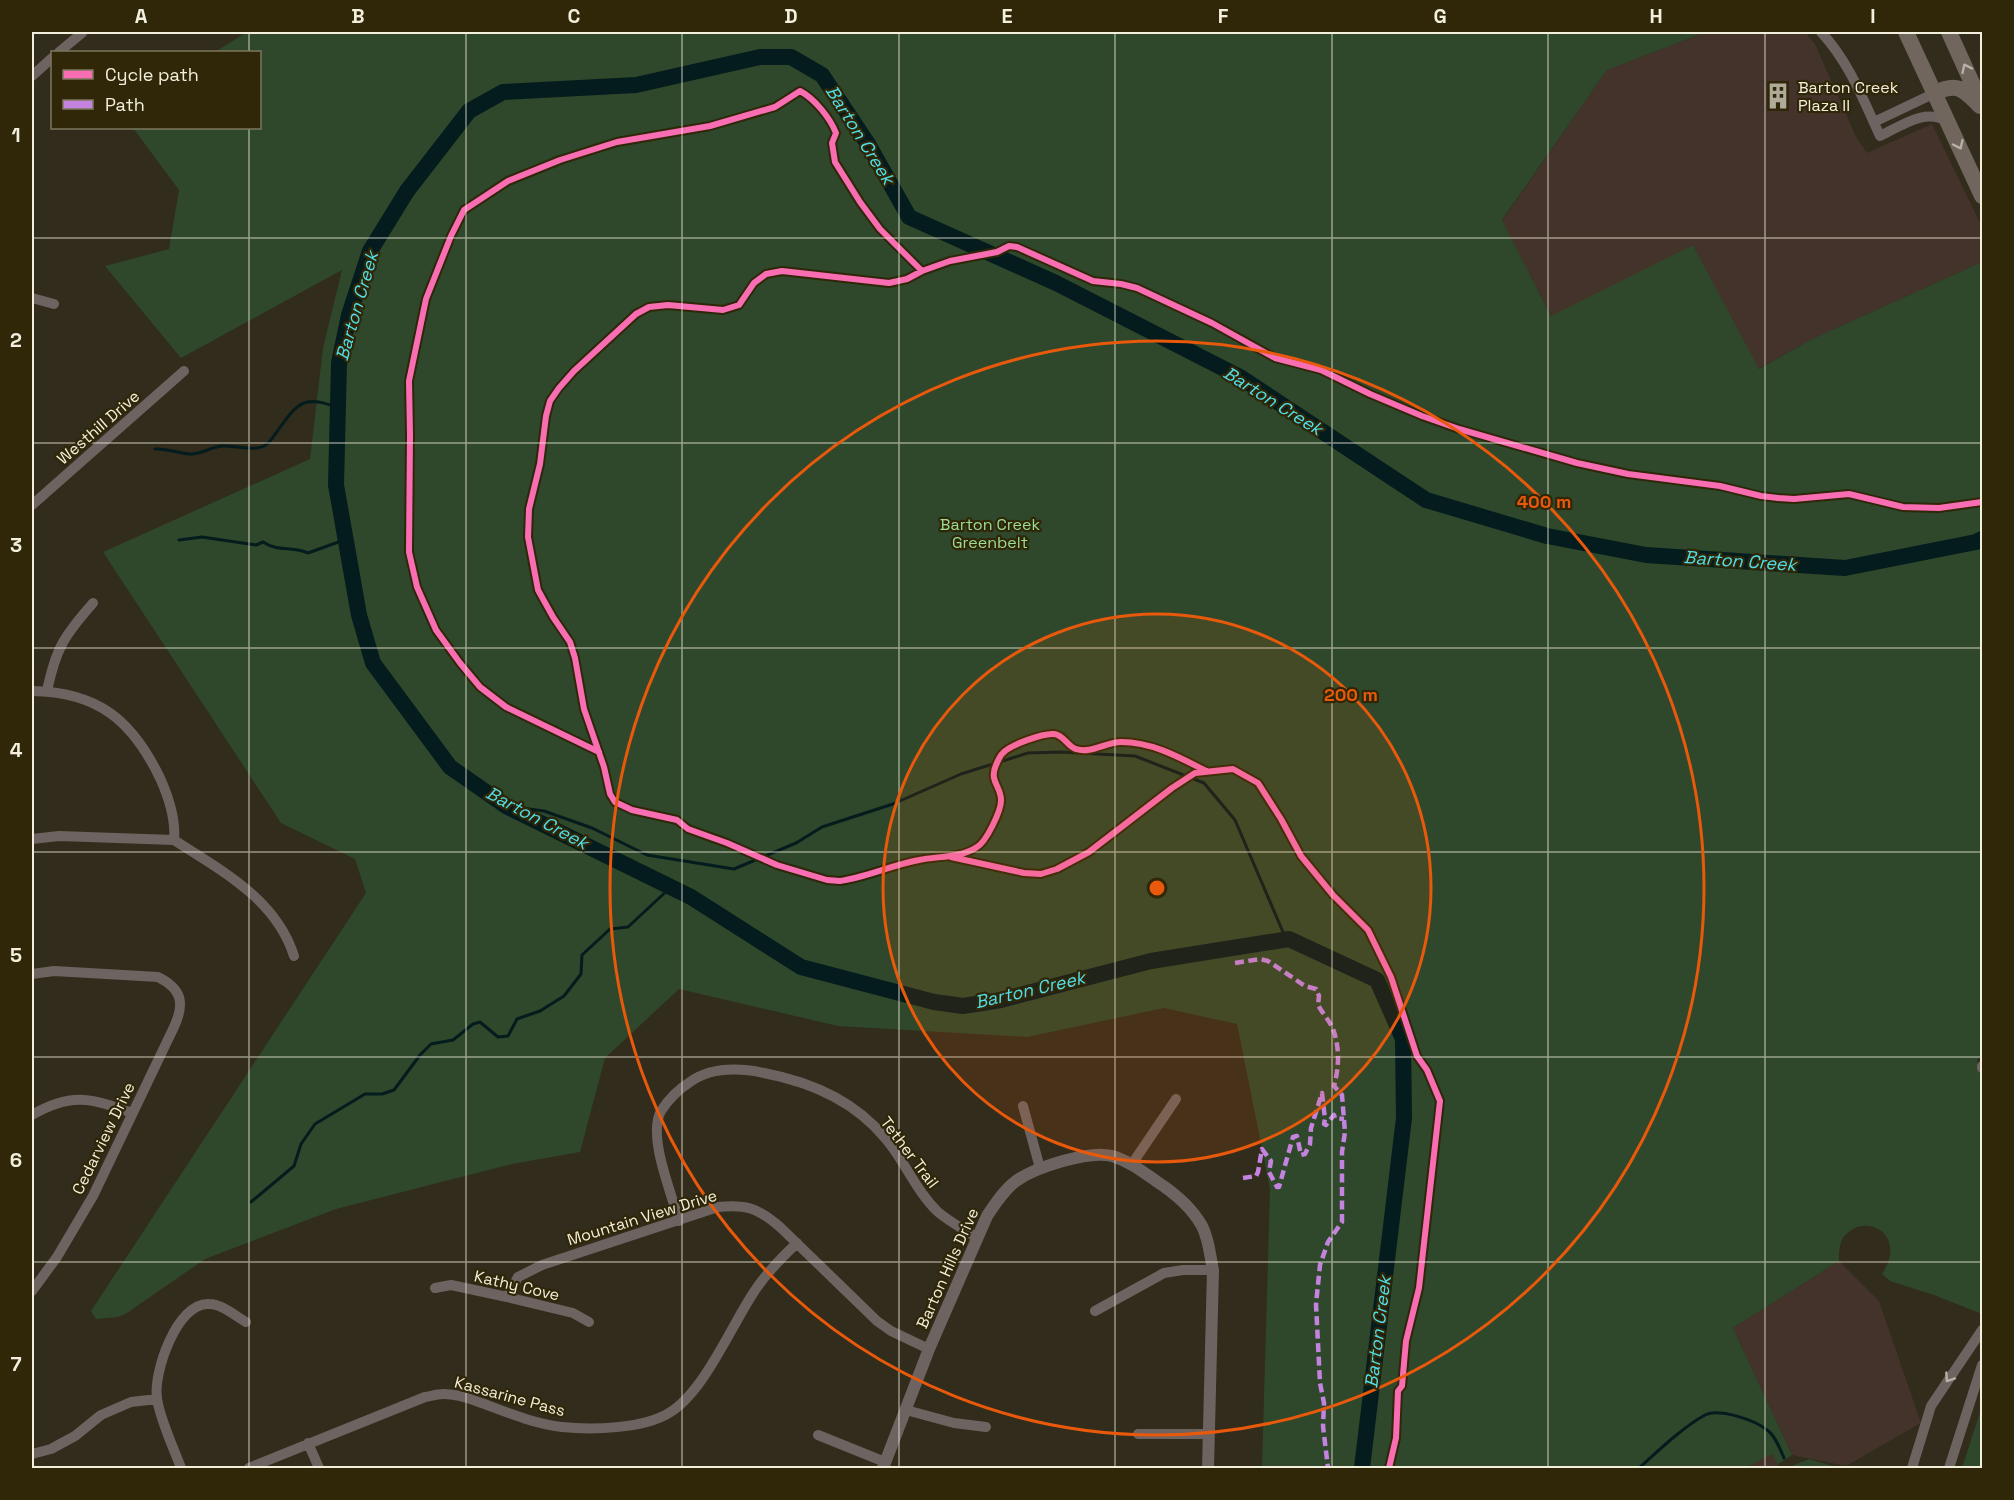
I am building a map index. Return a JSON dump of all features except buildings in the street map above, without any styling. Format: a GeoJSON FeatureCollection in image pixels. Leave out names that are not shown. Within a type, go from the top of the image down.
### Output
{"type":"FeatureCollection","features":[{"type":"Feature","properties":{"kind":"highway"},"geometry":{"type":"LineString","coordinates":[[1906,32],[1983,196]]}},
{"type":"Feature","properties":{"kind":"highway"},"geometry":{"type":"LineString","coordinates":[[1949,32],[1983,107]]}},
{"type":"Feature","properties":{"kind":"highway"},"geometry":{"type":"LineString","coordinates":[[1935,93],[1945,88],[1956,87],[1983,107]]}},
{"type":"Feature","properties":{"kind":"street"},"geometry":{"type":"LineString","coordinates":[[1821,32],[1836,48],[1849,68],[1880,136],[1922,117],[1935,116],[1948,122]]}},
{"type":"Feature","properties":{"kind":"street"},"geometry":{"type":"LineString","coordinates":[[60,51],[82,33]]}},
{"type":"Feature","properties":{"kind":"street"},"geometry":{"type":"LineString","coordinates":[[32,76],[51,59]]}},
{"type":"Feature","properties":{"kind":"street"},"geometry":{"type":"LineString","coordinates":[[1874,122],[1935,93]]}},
{"type":"Feature","properties":{"kind":"street"},"geometry":{"type":"LineString","coordinates":[[32,298],[54,304]]}},
{"type":"Feature","properties":{"kind":"street","name":"Westhill Drive"},"geometry":{"type":"LineString","coordinates":[[32,505],[184,371]]}},
{"type":"Feature","properties":{"kind":"street"},"geometry":{"type":"LineString","coordinates":[[47,691],[59,647],[71,628],[93,603]]}},
{"type":"Feature","properties":{"kind":"street"},"geometry":{"type":"LineString","coordinates":[[32,691],[47,691],[73,696],[95,704],[117,717],[135,735],[166,790],[174,824],[174,840]]}},
{"type":"Feature","properties":{"kind":"street"},"geometry":{"type":"LineString","coordinates":[[32,839],[59,836],[174,840],[259,898],[290,941],[294,956]]}},
{"type":"Feature","properties":{"kind":"street","name":"Cedarview Drive"},"geometry":{"type":"LineString","coordinates":[[32,974],[54,971],[158,977],[169,982],[181,1001],[180,1015],[93,1196],[57,1257],[32,1291]]}},
{"type":"Feature","properties":{"kind":"street","name":"Tether Trail"},"geometry":{"type":"LineString","coordinates":[[679,1221],[658,1146],[657,1127],[660,1112],[676,1093],[692,1080],[714,1072],[734,1069],[788,1077],[822,1089],[860,1112],[886,1139],[931,1204],[953,1223],[976,1237]]}},
{"type":"Feature","properties":{"kind":"street"},"geometry":{"type":"LineString","coordinates":[[32,1115],[45,1107],[80,1099],[99,1101],[132,1113]]}},
{"type":"Feature","properties":{"kind":"street"},"geometry":{"type":"LineString","coordinates":[[1132,1164],[1176,1099]]}},
{"type":"Feature","properties":{"kind":"street"},"geometry":{"type":"LineString","coordinates":[[1023,1106],[1040,1168]]}},
{"type":"Feature","properties":{"kind":"street","name":"Barton Hills Drive"},"geometry":{"type":"LineString","coordinates":[[884,1465],[929,1349],[987,1216],[1000,1197],[1016,1181],[1040,1168],[1093,1155],[1111,1156],[1132,1164],[1171,1191],[1202,1226],[1213,1270],[1208,1468]]}},
{"type":"Feature","properties":{"kind":"street","name":"Mountain View Drive"},"geometry":{"type":"LineString","coordinates":[[507,1297],[519,1277],[542,1265],[718,1208],[735,1205],[752,1207],[768,1216],[876,1321],[891,1331],[929,1349]]}},
{"type":"Feature","properties":{"kind":"street","name":"Kassarine Pass"},"geometry":{"type":"LineString","coordinates":[[249,1468],[425,1397],[444,1394],[463,1397],[528,1420],[581,1429],[644,1422],[668,1414],[686,1399],[699,1383],[753,1292],[776,1263],[797,1243]]}},
{"type":"Feature","properties":{"kind":"street"},"geometry":{"type":"LineString","coordinates":[[1095,1311],[1164,1273],[1213,1270]]}},
{"type":"Feature","properties":{"kind":"street","name":"Kathy Cove"},"geometry":{"type":"LineString","coordinates":[[435,1288],[451,1285],[507,1297],[573,1313],[589,1322]]}},
{"type":"Feature","properties":{"kind":"street"},"geometry":{"type":"LineString","coordinates":[[181,1468],[157,1399],[156,1384],[169,1340],[183,1317],[198,1307],[211,1304],[228,1311],[246,1323]]}},
{"type":"Feature","properties":{"kind":"street"},"geometry":{"type":"LineString","coordinates":[[1912,1468],[1931,1406],[1981,1336]]}},
{"type":"Feature","properties":{"kind":"street"},"geometry":{"type":"LineString","coordinates":[[1949,1468],[1983,1365]]}},
{"type":"Feature","properties":{"kind":"street"},"geometry":{"type":"LineString","coordinates":[[32,1454],[51,1449],[75,1436],[101,1415],[131,1402],[157,1399]]}},
{"type":"Feature","properties":{"kind":"street"},"geometry":{"type":"LineString","coordinates":[[906,1410],[954,1423],[986,1427]]}},
{"type":"Feature","properties":{"kind":"street"},"geometry":{"type":"LineString","coordinates":[[1138,1434],[1209,1434]]}},
{"type":"Feature","properties":{"kind":"street"},"geometry":{"type":"LineString","coordinates":[[818,1435],[884,1465]]}},
{"type":"Feature","properties":{"kind":"street"},"geometry":{"type":"LineString","coordinates":[[308,1443],[319,1468]]}},
{"type":"Feature","properties":{"kind":"shaded area"},"geometry":{"type":"Polygon","coordinates":[[[1706,32],[1805,32],[1815,44],[1856,137],[1867,153],[1932,124],[1982,227],[1982,262],[1810,340],[1758,369],[1693,245],[1552,317],[1502,221],[1607,70],[1706,32]]]}},
{"type":"Feature","properties":{"kind":"shaded area"},"geometry":{"type":"Polygon","coordinates":[[[1839,1261],[1879,1301],[1921,1423],[1846,1466],[1792,1455],[1733,1328],[1839,1261]]]}},
{"type":"Feature","properties":{"kind":"shaded area"},"geometry":{"type":"Polygon","coordinates":[[[1772,1453],[1780,1468],[1745,1468],[1772,1453]]]}},
{"type":"Feature","properties":{"kind":"green space","name":"Barton Creek Greenbelt"},"geometry":{"type":"Polygon","coordinates":[[[247,32],[1706,32],[1607,70],[1502,220],[1551,316],[1693,245],[1759,369],[1810,340],[1982,262],[1982,1053],[1977,1061],[1982,1078],[1982,1314],[1890,1281],[1882,1274],[1889,1260],[1890,1247],[1887,1237],[1880,1230],[1871,1226],[1861,1226],[1843,1238],[1839,1261],[1733,1328],[1792,1455],[1778,1464],[1772,1454],[1745,1468],[1262,1468],[1270,1189],[1237,1024],[1164,1008],[1027,1037],[838,1026],[679,989],[605,1058],[580,1152],[512,1164],[336,1209],[205,1259],[127,1313],[118,1317],[96,1319],[91,1311],[366,893],[355,859],[281,823],[103,552],[310,459],[323,348],[342,270],[181,358],[105,266],[169,249],[179,190],[134,129],[261,129],[261,51],[217,51],[247,32]]]}},
{"type":"Feature","properties":{"kind":"green space"},"geometry":{"type":"Polygon","coordinates":[[[1982,1406],[1982,1468],[1962,1468],[1982,1406]]]}},
{"type":"Feature","properties":{"kind":"green space"},"geometry":{"type":"Polygon","coordinates":[[[1809,1459],[1840,1468],[1787,1468],[1809,1459]]]}},
{"type":"Feature","properties":{"kind":"waterway","name":"Barton Creek"},"geometry":{"type":"LineString","coordinates":[[1362,1468],[1404,1118],[1403,1039],[1377,980],[1289,939],[1151,961],[1001,1000],[963,1006],[934,1002],[801,967],[691,897],[506,806],[450,767],[373,663],[359,615],[336,485],[339,363],[349,315],[370,251],[407,191],[469,111],[503,92],[636,85],[760,57],[791,57],[822,75],[868,144],[909,217],[1056,283],[1240,377],[1426,500],[1547,536],[1646,555],[1845,568],[1982,539]]}},
{"type":"Feature","properties":{"kind":"waterway"},"geometry":{"type":"LineString","coordinates":[[155,449],[191,454],[222,446],[263,447],[301,404],[316,401],[338,408]]}},
{"type":"Feature","properties":{"kind":"waterway"},"geometry":{"type":"LineString","coordinates":[[179,540],[202,537],[256,545],[263,542],[274,547],[308,553],[344,540]]}},
{"type":"Feature","properties":{"kind":"waterway"},"geometry":{"type":"LineString","coordinates":[[506,806],[544,811],[592,828],[647,855],[734,869],[796,843],[822,827],[893,804],[961,774],[1028,753],[1060,752],[1135,756],[1204,783],[1235,820],[1286,939]]}},
{"type":"Feature","properties":{"kind":"waterway"},"geometry":{"type":"LineString","coordinates":[[251,1202],[294,1166],[301,1144],[315,1124],[365,1094],[382,1094],[394,1090],[431,1044],[453,1040],[473,1024],[480,1022],[498,1037],[508,1036],[517,1019],[540,1011],[564,996],[581,974],[582,955],[610,929],[628,927],[671,887]]}},
{"type":"Feature","properties":{"kind":"waterway"},"geometry":{"type":"LineString","coordinates":[[1639,1468],[1688,1426],[1711,1413],[1737,1416],[1761,1426],[1770,1432],[1784,1458]]}},
{"type":"Feature","properties":{"kind":"marked path"},"geometry":{"type":"LineString","coordinates":[[1235,963],[1260,959],[1268,961],[1305,986],[1316,989],[1319,996],[1318,1005],[1332,1026],[1337,1043],[1338,1065],[1334,1086],[1342,1095],[1345,1132],[1342,1152],[1342,1222],[1328,1242],[1320,1265],[1316,1304],[1320,1383],[1324,1403],[1323,1426],[1328,1468]]}},
{"type":"Feature","properties":{"kind":"marked path"},"geometry":{"type":"LineString","coordinates":[[1243,1178],[1256,1176],[1262,1149],[1271,1161],[1269,1172],[1279,1187],[1293,1137],[1297,1136],[1301,1155],[1305,1154],[1310,1144],[1311,1128],[1322,1093],[1324,1124],[1326,1125],[1334,1115],[1335,1118],[1344,1119]]}},
{"type":"Feature","properties":{"kind":"cycle path"},"geometry":{"type":"LineString","coordinates":[[599,752],[506,707],[480,687],[436,630],[417,587],[409,552],[409,381],[426,299],[464,210],[508,181],[560,160],[617,142],[710,126],[775,107],[800,91],[816,104],[833,127],[836,133],[832,143],[835,162],[860,202],[880,229],[922,271]]}},
{"type":"Feature","properties":{"kind":"cycle path"},"geometry":{"type":"LineString","coordinates":[[1206,771],[1165,751],[1144,745],[1121,742],[1082,750],[1073,748],[1054,734],[1035,737],[1012,747],[999,758],[994,770],[994,779],[1001,804],[989,833],[977,847],[957,855],[909,862],[840,881],[827,880],[777,865],[688,829],[677,820],[632,810],[615,802],[610,794],[604,767],[584,709],[570,642],[538,590],[528,537],[529,509],[540,464],[550,401],[574,371],[636,314],[649,307],[668,305],[723,310],[739,305],[754,283],[766,274],[782,271],[889,283],[907,279],[950,261],[997,252],[1009,246],[1017,247],[1093,281],[1137,288],[1212,323],[1275,358],[1321,370],[1422,416],[1577,463],[1628,474],[1720,486],[1778,498],[1794,499],[1849,494],[1903,507],[1939,508],[1982,502]]}},
{"type":"Feature","properties":{"kind":"cycle path"},"geometry":{"type":"LineString","coordinates":[[951,857],[1024,873],[1041,874],[1057,869],[1089,852],[1195,773],[1233,769],[1258,783],[1301,856],[1333,895],[1368,930],[1391,977],[1417,1056],[1427,1070],[1440,1101],[1419,1288],[1406,1341],[1402,1386],[1398,1391],[1396,1438],[1389,1468]]}},
{"type":"Feature","properties":{"kind":"place","name":"Barton Creek Plaza II"},"geometry":{"type":"Point","coordinates":[1778,96]}}]}
